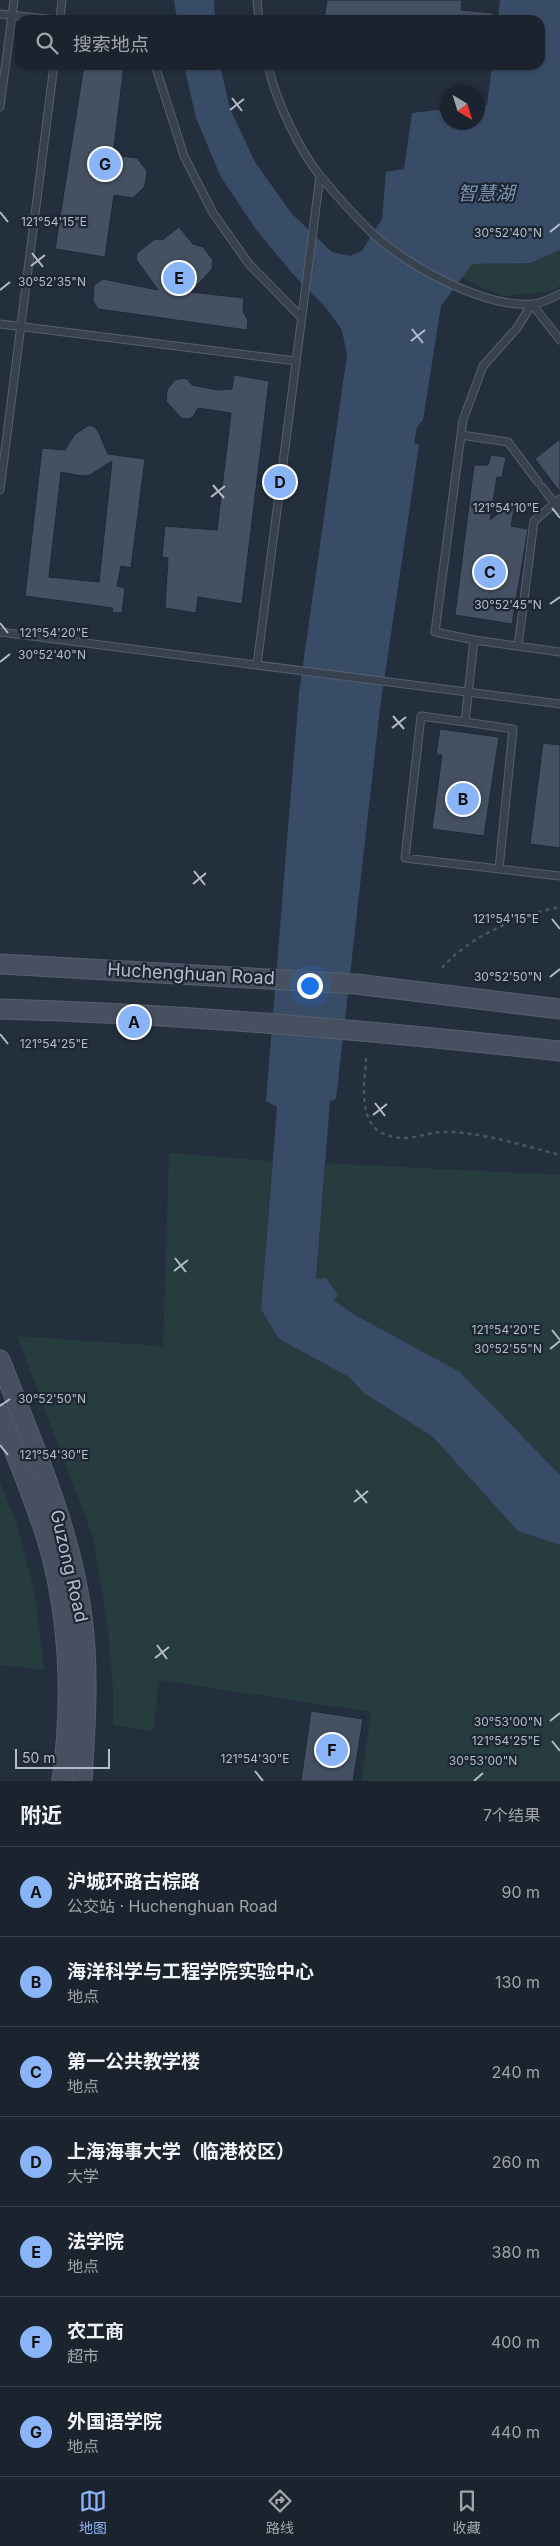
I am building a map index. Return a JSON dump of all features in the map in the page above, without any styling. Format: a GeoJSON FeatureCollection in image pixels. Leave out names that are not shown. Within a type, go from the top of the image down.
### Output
{"type":"FeatureCollection","features":[{"type":"Feature","properties":{"kind":"main road","name":"Huchenghuan Road"},"geometry":{"type":"LineString","coordinates":[[0,964],[356,984],[560,1009]]}},
{"type":"Feature","properties":{"kind":"main road"},"geometry":{"type":"LineString","coordinates":[[0,1009],[120,1012],[355,1028],[560,1051]]}},
{"type":"Feature","properties":{"kind":"main road","name":"Guzong Road"},"geometry":{"type":"LineString","coordinates":[[0,1360],[54,1502],[67,1543],[77,1586],[86,1659],[82,1781]]}},
{"type":"Feature","properties":{"kind":"main road","name":"Guzong Road"},"geometry":{"type":"LineString","coordinates":[[0,1414],[46,1538],[62,1606],[68,1680],[62,1781]]}},
{"type":"Feature","properties":{"kind":"lane"},"geometry":{"type":"LineString","coordinates":[[0,106],[14,0]]}},
{"type":"Feature","properties":{"kind":"lane"},"geometry":{"type":"LineString","coordinates":[[59,15],[62,0]]}},
{"type":"Feature","properties":{"kind":"lane"},"geometry":{"type":"LineString","coordinates":[[257,0],[258,15]]}},
{"type":"Feature","properties":{"kind":"lane"},"geometry":{"type":"LineString","coordinates":[[0,14],[15,16]]}},
{"type":"Feature","properties":{"kind":"lane"},"geometry":{"type":"LineString","coordinates":[[0,490],[53,70]]}},
{"type":"Feature","properties":{"kind":"lane"},"geometry":{"type":"LineString","coordinates":[[157,70],[184,156],[213,213],[249,264],[301,317]]}},
{"type":"Feature","properties":{"kind":"lane"},"geometry":{"type":"LineString","coordinates":[[269,70],[270,77],[296,135],[320,176],[370,231],[421,268],[463,290],[498,301],[532,304],[560,294]]}},
{"type":"Feature","properties":{"kind":"lane"},"geometry":{"type":"LineString","coordinates":[[257,665],[320,176]]}},
{"type":"Feature","properties":{"kind":"lane"},"geometry":{"type":"LineString","coordinates":[[532,304],[560,340]]}},
{"type":"Feature","properties":{"kind":"lane"},"geometry":{"type":"LineString","coordinates":[[532,304],[517,328],[483,366],[463,420],[435,632],[474,640],[560,652]]}},
{"type":"Feature","properties":{"kind":"lane"},"geometry":{"type":"LineString","coordinates":[[0,324],[296,360]]}},
{"type":"Feature","properties":{"kind":"lane"},"geometry":{"type":"LineString","coordinates":[[461,435],[508,442],[540,485],[557,501],[560,510]]}},
{"type":"Feature","properties":{"kind":"lane"},"geometry":{"type":"LineString","coordinates":[[518,646],[534,521],[557,501]]}},
{"type":"Feature","properties":{"kind":"lane"},"geometry":{"type":"LineString","coordinates":[[0,632],[560,704]]}},
{"type":"Feature","properties":{"kind":"lane"},"geometry":{"type":"LineString","coordinates":[[465,722],[474,640]]}},
{"type":"Feature","properties":{"kind":"lane"},"geometry":{"type":"LineString","coordinates":[[499,869],[513,729],[421,716],[405,858],[499,869],[560,876]]}},
{"type":"Feature","properties":{"kind":"path"},"geometry":{"type":"LineString","coordinates":[[442,968],[451,957],[504,924],[534,912],[560,907]]}},
{"type":"Feature","properties":{"kind":"path"},"geometry":{"type":"LineString","coordinates":[[366,1058],[365,1105],[371,1122],[378,1131],[388,1136],[402,1138],[444,1131],[491,1138],[560,1154]]}},
{"type":"Feature","properties":{"kind":"green space"},"geometry":{"type":"Polygon","coordinates":[[[560,250],[560,286],[547,292],[503,296],[461,278],[472,264],[530,263],[560,250]]]}},
{"type":"Feature","properties":{"kind":"green space"},"geometry":{"type":"Polygon","coordinates":[[[169,1153],[272,1161],[261,1309],[279,1339],[349,1377],[364,1393],[433,1437],[518,1531],[560,1545],[560,1781],[362,1781],[371,1712],[159,1680],[153,1731],[113,1725],[113,1690],[107,1621],[93,1537],[17,1336],[163,1346],[169,1153]]]}},
{"type":"Feature","properties":{"kind":"green space"},"geometry":{"type":"Polygon","coordinates":[[[326,1163],[560,1175],[560,1475],[460,1372],[355,1315],[332,1300],[316,1279],[326,1163]]]}},
{"type":"Feature","properties":{"kind":"green space"},"geometry":{"type":"Polygon","coordinates":[[[0,1482],[17,1525],[35,1593],[44,1670],[0,1665],[0,1482]]]}},
{"type":"Feature","properties":{"kind":"water"},"geometry":{"type":"Polygon","coordinates":[[[174,0],[214,0],[215,15],[176,15],[174,0]]]}},
{"type":"Feature","properties":{"kind":"water","name":"智慧湖"},"geometry":{"type":"Polygon","coordinates":[[[500,0],[560,0],[560,250],[530,263],[472,264],[441,306],[423,420],[417,427],[414,443],[419,445],[380,708],[336,1099],[330,1101],[316,1279],[326,1278],[338,1295],[333,1300],[355,1315],[460,1372],[560,1475],[560,1545],[518,1531],[433,1437],[364,1393],[349,1377],[279,1339],[261,1309],[277,1107],[266,1101],[299,693],[347,355],[342,330],[326,308],[292,273],[255,228],[221,177],[196,118],[185,70],[221,70],[230,109],[255,162],[291,213],[332,252],[350,256],[362,251],[382,219],[386,172],[404,169],[412,113],[440,110],[440,130],[485,130],[485,105],[487,105],[491,70],[545,70],[545,15],[498,15],[500,0]]]}},
{"type":"Feature","properties":{"kind":"building"},"geometry":{"type":"Polygon","coordinates":[[[327,0],[462,0],[461,10],[493,13],[493,15],[325,15],[327,0]]]}},
{"type":"Feature","properties":{"kind":"building"},"geometry":{"type":"Polygon","coordinates":[[[83,70],[123,70],[113,155],[137,158],[147,171],[145,186],[133,198],[114,195],[105,257],[55,249],[83,70]]]}},
{"type":"Feature","properties":{"kind":"building"},"geometry":{"type":"Polygon","coordinates":[[[179,227],[193,244],[203,247],[213,260],[212,269],[191,292],[244,298],[243,312],[248,320],[247,330],[98,309],[93,301],[94,285],[103,279],[158,290],[136,259],[137,253],[155,239],[162,240],[179,227]]]}},
{"type":"Feature","properties":{"kind":"building"},"geometry":{"type":"Polygon","coordinates":[[[234,375],[269,381],[242,604],[198,597],[196,613],[165,608],[168,558],[162,557],[165,526],[217,530],[231,413],[198,408],[193,417],[188,419],[181,418],[166,401],[167,390],[175,380],[183,378],[187,379],[192,385],[218,390],[232,389],[234,375]]]}},
{"type":"Feature","properties":{"kind":"building"},"geometry":{"type":"Polygon","coordinates":[[[89,425],[95,427],[108,454],[145,459],[131,568],[121,566],[117,586],[125,588],[122,613],[112,612],[113,608],[25,596],[42,448],[65,450],[75,434],[89,425]],[[112,461],[90,475],[82,476],[61,472],[49,577],[99,582],[112,461]]]}},
{"type":"Feature","properties":{"kind":"building"},"geometry":{"type":"Polygon","coordinates":[[[560,439],[560,492],[535,459],[560,439]]]}},
{"type":"Feature","properties":{"kind":"building"},"geometry":{"type":"Polygon","coordinates":[[[491,455],[506,457],[502,477],[497,477],[490,520],[516,499],[511,526],[528,529],[512,624],[455,615],[474,465],[488,465],[491,455]]]}},
{"type":"Feature","properties":{"kind":"building"},"geometry":{"type":"Polygon","coordinates":[[[440,729],[499,737],[484,836],[432,829],[442,755],[436,755],[440,729]]]}},
{"type":"Feature","properties":{"kind":"building"},"geometry":{"type":"Polygon","coordinates":[[[543,743],[560,745],[560,848],[530,844],[543,743]]]}},
{"type":"Feature","properties":{"kind":"building"},"geometry":{"type":"Polygon","coordinates":[[[311,1711],[363,1719],[353,1781],[301,1781],[311,1711]]]}},
{"type":"Feature","properties":{"kind":"place","name":"外国语学院"},"geometry":{"type":"Point","coordinates":[105,164]}},
{"type":"Feature","properties":{"kind":"place","name":"法学院"},"geometry":{"type":"Point","coordinates":[179,278]}},
{"type":"Feature","properties":{"kind":"place","name":"上海海事大学（临港校区）"},"geometry":{"type":"Point","coordinates":[280,482]}},
{"type":"Feature","properties":{"kind":"place","name":"第一公共教学楼"},"geometry":{"type":"Point","coordinates":[490,572]}},
{"type":"Feature","properties":{"kind":"place","name":"海洋科学与工程学院实验中心"},"geometry":{"type":"Point","coordinates":[463,799]}},
{"type":"Feature","properties":{"kind":"place","name":"沪城环路古棕路"},"geometry":{"type":"Point","coordinates":[134,1022]}},
{"type":"Feature","properties":{"kind":"place","name":"农工商"},"geometry":{"type":"Point","coordinates":[332,1750]}}]}
